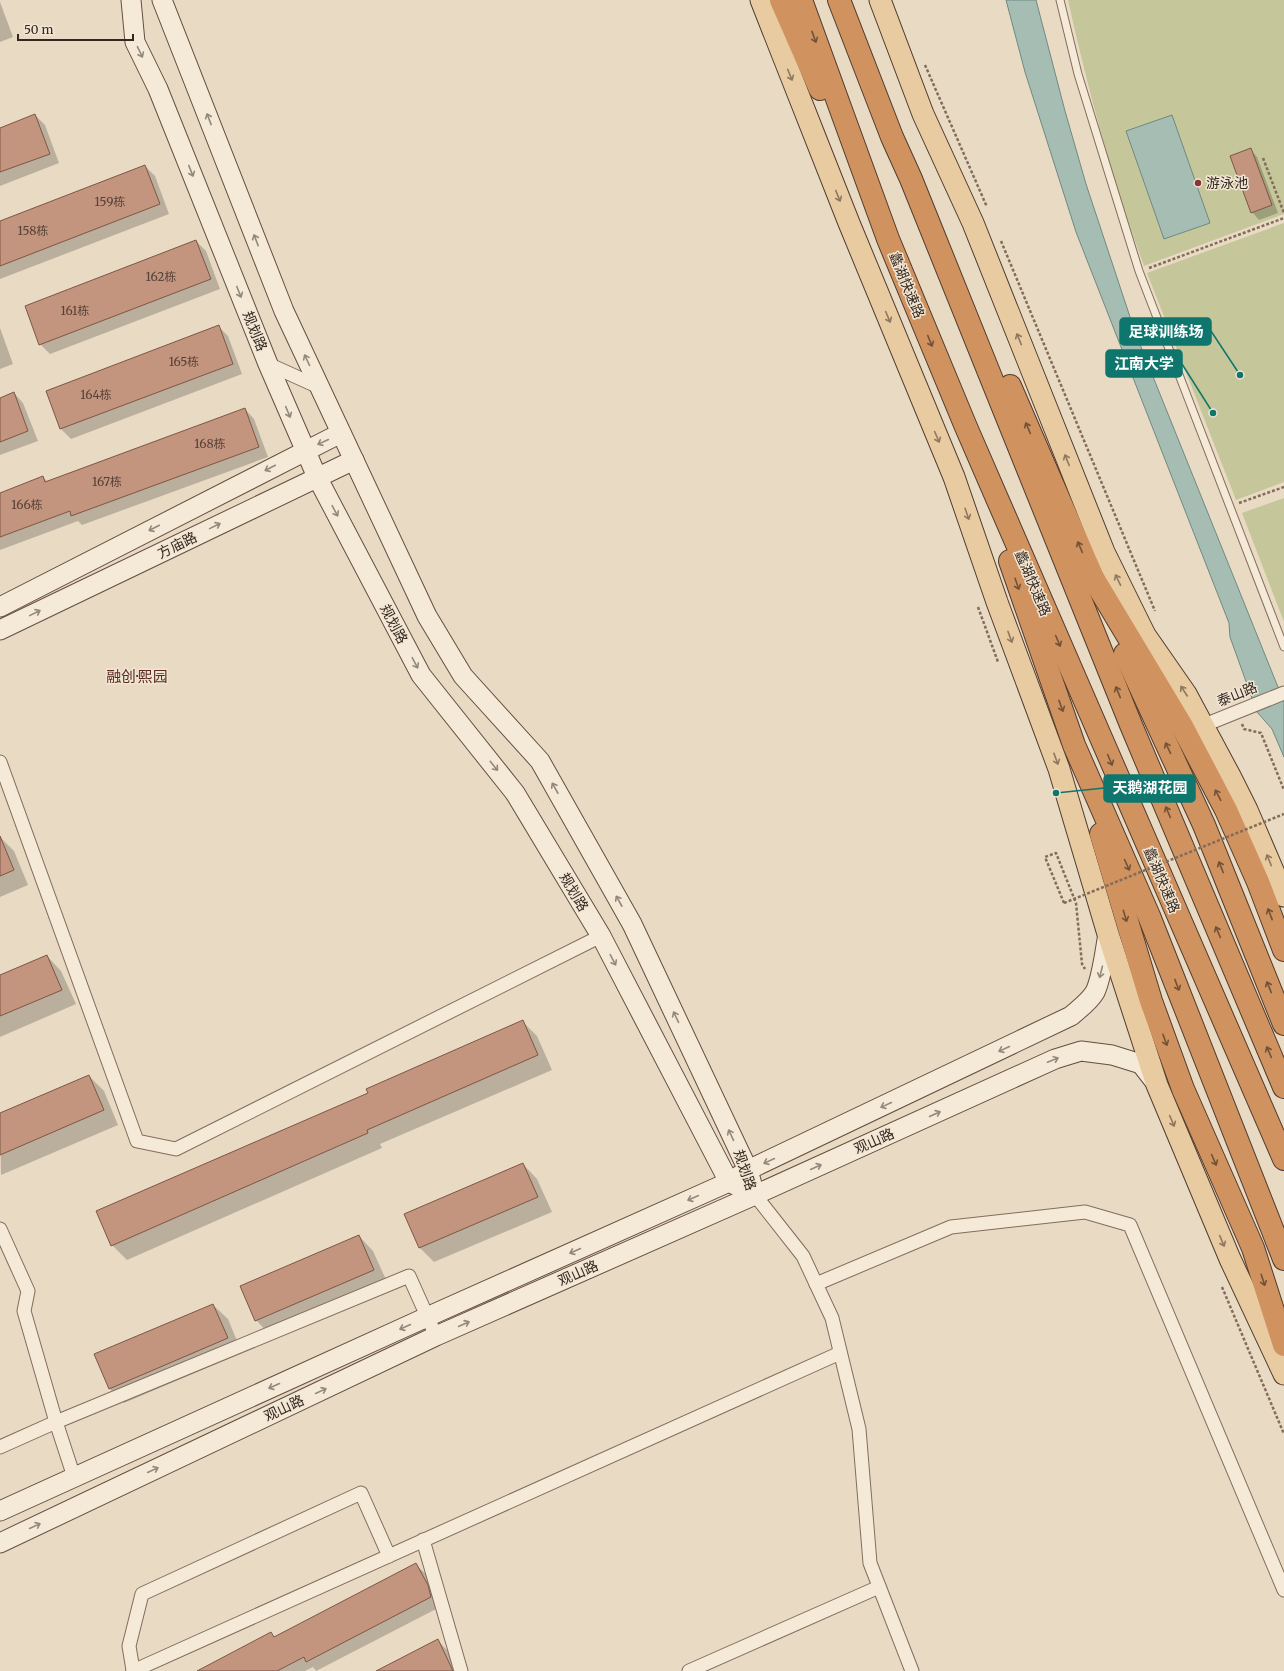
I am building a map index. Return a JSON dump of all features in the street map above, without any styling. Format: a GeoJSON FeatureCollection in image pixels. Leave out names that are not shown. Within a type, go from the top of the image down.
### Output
{"type":"FeatureCollection","features":[{"type":"Feature","properties":{"kind":"highway"},"geometry":{"type":"LineString","coordinates":[[781,0],[800,47],[888,239]]}},
{"type":"Feature","properties":{"kind":"highway","name":"蠡湖快速路"},"geometry":{"type":"LineString","coordinates":[[801,0],[888,239],[966,427],[1284,1159]]}},
{"type":"Feature","properties":{"kind":"highway"},"geometry":{"type":"LineString","coordinates":[[839,0],[892,137],[911,180],[1131,725],[1284,1088]]}},
{"type":"Feature","properties":{"kind":"highway"},"geometry":{"type":"LineString","coordinates":[[851,0],[892,137]]}},
{"type":"Feature","properties":{"kind":"highway"},"geometry":{"type":"LineString","coordinates":[[911,180],[961,270],[1122,648],[1204,826],[1284,1024]]}},
{"type":"Feature","properties":{"kind":"highway"},"geometry":{"type":"LineString","coordinates":[[966,427],[1016,580],[1074,744],[1151,1001],[1183,1089],[1253,1248],[1284,1345]]}},
{"type":"Feature","properties":{"kind":"highway"},"geometry":{"type":"LineString","coordinates":[[1093,578],[1183,728],[1226,810],[1258,882],[1284,950]]}},
{"type":"Feature","properties":{"kind":"highway"},"geometry":{"type":"LineString","coordinates":[[1074,744],[1149,916],[1284,1259]]}},
{"type":"Feature","properties":{"kind":"main road"},"geometry":{"type":"LineString","coordinates":[[761,0],[849,223],[954,477],[997,602],[1059,769],[1108,934],[1157,1085],[1230,1259],[1284,1374]]}},
{"type":"Feature","properties":{"kind":"main road"},"geometry":{"type":"LineString","coordinates":[[880,0],[923,114],[973,224],[1104,552],[1146,635],[1186,694],[1247,810],[1284,896]]}},
{"type":"Feature","properties":{"kind":"street","name":"规划路"},"geometry":{"type":"LineString","coordinates":[[131,0],[135,42],[158,90],[268,364],[304,451],[317,477],[421,675],[516,793],[601,936],[729,1182],[755,1195]]}},
{"type":"Feature","properties":{"kind":"street","name":"规划路"},"geometry":{"type":"LineString","coordinates":[[162,0],[284,311],[427,616],[463,676],[540,761],[632,924],[748,1170],[755,1195]]}},
{"type":"Feature","properties":{"kind":"street"},"geometry":{"type":"LineString","coordinates":[[268,364],[320,387]]}},
{"type":"Feature","properties":{"kind":"street","name":"方庙路"},"geometry":{"type":"LineString","coordinates":[[0,607],[341,433]]}},
{"type":"Feature","properties":{"kind":"street","name":"方庙路"},"geometry":{"type":"LineString","coordinates":[[0,630],[354,460]]}},
{"type":"Feature","properties":{"kind":"street","name":"泰山路"},"geometry":{"type":"LineString","coordinates":[[1202,726],[1284,693]]}},
{"type":"Feature","properties":{"kind":"street"},"geometry":{"type":"LineString","coordinates":[[0,762],[137,1141],[176,1149],[601,936]]}},
{"type":"Feature","properties":{"kind":"street","name":"观山路"},"geometry":{"type":"LineString","coordinates":[[0,1511],[729,1182],[748,1170],[1071,1016],[1095,992],[1101,972],[1108,934]]}},
{"type":"Feature","properties":{"kind":"street","name":"观山路"},"geometry":{"type":"LineString","coordinates":[[0,1542],[436,1336],[755,1195],[1056,1059],[1081,1051],[1112,1055],[1141,1064],[1157,1085]]}},
{"type":"Feature","properties":{"kind":"street"},"geometry":{"type":"LineString","coordinates":[[755,1195],[803,1256],[832,1318],[859,1429],[870,1563],[912,1671]]}},
{"type":"Feature","properties":{"kind":"street"},"geometry":{"type":"LineString","coordinates":[[816,1284],[951,1227],[1085,1212],[1130,1225],[1284,1590]]}},
{"type":"Feature","properties":{"kind":"street"},"geometry":{"type":"LineString","coordinates":[[0,1229],[28,1290],[24,1311],[56,1422],[74,1477]]}},
{"type":"Feature","properties":{"kind":"street"},"geometry":{"type":"LineString","coordinates":[[0,1447],[56,1422],[409,1276],[436,1336]]}},
{"type":"Feature","properties":{"kind":"street"},"geometry":{"type":"LineString","coordinates":[[389,1556],[361,1494],[142,1594],[129,1646],[133,1671],[389,1556],[423,1540],[840,1353]]}},
{"type":"Feature","properties":{"kind":"street"},"geometry":{"type":"LineString","coordinates":[[423,1540],[461,1671]]}},
{"type":"Feature","properties":{"kind":"street"},"geometry":{"type":"LineString","coordinates":[[689,1671],[879,1587]]}},
{"type":"Feature","properties":{"kind":"lane"},"geometry":{"type":"LineString","coordinates":[[1060,0],[1078,74],[1139,271],[1284,647]]}},
{"type":"Feature","properties":{"kind":"path"},"geometry":{"type":"LineString","coordinates":[[925,64],[987,207]]}},
{"type":"Feature","properties":{"kind":"path"},"geometry":{"type":"LineString","coordinates":[[1264,158],[1284,213]]}},
{"type":"Feature","properties":{"kind":"path"},"geometry":{"type":"LineString","coordinates":[[1139,271],[1284,218]]}},
{"type":"Feature","properties":{"kind":"path"},"geometry":{"type":"LineString","coordinates":[[1000,237],[1158,618]]}},
{"type":"Feature","properties":{"kind":"path"},"geometry":{"type":"LineString","coordinates":[[1230,507],[1284,487]]}},
{"type":"Feature","properties":{"kind":"path"},"geometry":{"type":"LineString","coordinates":[[976,600],[1000,666]]}},
{"type":"Feature","properties":{"kind":"path"},"geometry":{"type":"LineString","coordinates":[[1261,733],[1284,790]]}},
{"type":"Feature","properties":{"kind":"path"},"geometry":{"type":"LineString","coordinates":[[1095,992],[1082,964],[1076,903],[1056,853],[1045,857],[1064,902],[1284,814]]}},
{"type":"Feature","properties":{"kind":"path"},"geometry":{"type":"LineString","coordinates":[[1081,896],[1083,903]]}},
{"type":"Feature","properties":{"kind":"path"},"geometry":{"type":"LineString","coordinates":[[1221,1285],[1284,1434]]}},
{"type":"Feature","properties":{"kind":"green space"},"geometry":{"type":"Polygon","coordinates":[[[1068,0],[1284,0],[1284,214],[1144,266],[1111,168],[1068,0]]]}},
{"type":"Feature","properties":{"kind":"green space"},"geometry":{"type":"Polygon","coordinates":[[[1284,223],[1284,482],[1236,500],[1147,273],[1284,223]]]}},
{"type":"Feature","properties":{"kind":"green space"},"geometry":{"type":"Polygon","coordinates":[[[1284,498],[1284,622],[1242,513],[1284,498]]]}},
{"type":"Feature","properties":{"kind":"shaded area"},"geometry":{"type":"Polygon","coordinates":[[[1006,0],[1036,0],[1086,184],[1135,332],[1284,702],[1284,757],[1272,729],[1257,712],[1230,637],[1229,623],[1076,232],[1025,72],[1006,0]]]}},
{"type":"Feature","properties":{"kind":"shaded area"},"geometry":{"type":"Polygon","coordinates":[[[1172,115],[1210,223],[1164,239],[1126,131],[1172,115]]]}},
{"type":"Feature","properties":{"kind":"building"},"geometry":{"type":"Polygon","coordinates":[[[35,114],[50,154],[0,172],[0,128],[35,114]]]}},
{"type":"Feature","properties":{"kind":"building"},"geometry":{"type":"Polygon","coordinates":[[[1251,148],[1272,205],[1251,213],[1230,156],[1251,148]]]}},
{"type":"Feature","properties":{"kind":"building"},"geometry":{"type":"Polygon","coordinates":[[[145,165],[160,204],[0,266],[0,221],[145,165]]]}},
{"type":"Feature","properties":{"kind":"building"},"geometry":{"type":"Polygon","coordinates":[[[196,240],[211,279],[39,345],[25,306],[196,240]]]}},
{"type":"Feature","properties":{"kind":"building"},"geometry":{"type":"Polygon","coordinates":[[[219,325],[233,364],[60,429],[46,391],[219,325]]]}},
{"type":"Feature","properties":{"kind":"building"},"geometry":{"type":"Polygon","coordinates":[[[14,392],[28,431],[0,442],[0,398],[14,392]]]}},
{"type":"Feature","properties":{"kind":"building"},"geometry":{"type":"Polygon","coordinates":[[[245,408],[259,447],[71,516],[70,511],[0,537],[0,493],[43,476],[45,482],[245,408]]]}},
{"type":"Feature","properties":{"kind":"building"},"geometry":{"type":"Polygon","coordinates":[[[0,836],[14,870],[0,876],[0,836]]]}},
{"type":"Feature","properties":{"kind":"building"},"geometry":{"type":"Polygon","coordinates":[[[47,955],[62,990],[0,1016],[0,975],[47,955]]]}},
{"type":"Feature","properties":{"kind":"building"},"geometry":{"type":"Polygon","coordinates":[[[523,1020],[538,1055],[367,1130],[368,1133],[111,1246],[96,1211],[368,1093],[366,1089],[523,1020]]]}},
{"type":"Feature","properties":{"kind":"building"},"geometry":{"type":"Polygon","coordinates":[[[89,1075],[104,1110],[0,1155],[0,1113],[89,1075]]]}},
{"type":"Feature","properties":{"kind":"building"},"geometry":{"type":"Polygon","coordinates":[[[523,1163],[538,1197],[419,1248],[404,1214],[523,1163]]]}},
{"type":"Feature","properties":{"kind":"building"},"geometry":{"type":"Polygon","coordinates":[[[359,1235],[374,1270],[255,1321],[240,1286],[359,1235]]]}},
{"type":"Feature","properties":{"kind":"building"},"geometry":{"type":"Polygon","coordinates":[[[213,1304],[228,1338],[109,1389],[94,1354],[213,1304]]]}},
{"type":"Feature","properties":{"kind":"building"},"geometry":{"type":"Polygon","coordinates":[[[416,1563],[428,1585],[431,1597],[306,1662],[304,1657],[277,1671],[197,1671],[271,1632],[274,1637],[416,1563]]]}},
{"type":"Feature","properties":{"kind":"building"},"geometry":{"type":"Polygon","coordinates":[[[438,1639],[453,1671],[376,1671],[438,1639]]]}},
{"type":"Feature","properties":{"kind":"place","name":"游泳池"},"geometry":{"type":"Point","coordinates":[1198,183]}},
{"type":"Feature","properties":{"kind":"place","name":"足球训练场"},"geometry":{"type":"Point","coordinates":[1240,375]}},
{"type":"Feature","properties":{"kind":"place","name":"江南大学"},"geometry":{"type":"Point","coordinates":[1213,413]}},
{"type":"Feature","properties":{"kind":"place","name":"天鹅湖花园"},"geometry":{"type":"Point","coordinates":[1056,793]}},
{"type":"Feature","properties":{"kind":"district","name":"融创·熙园"},"geometry":{"type":"Point","coordinates":[137,676]}}]}
